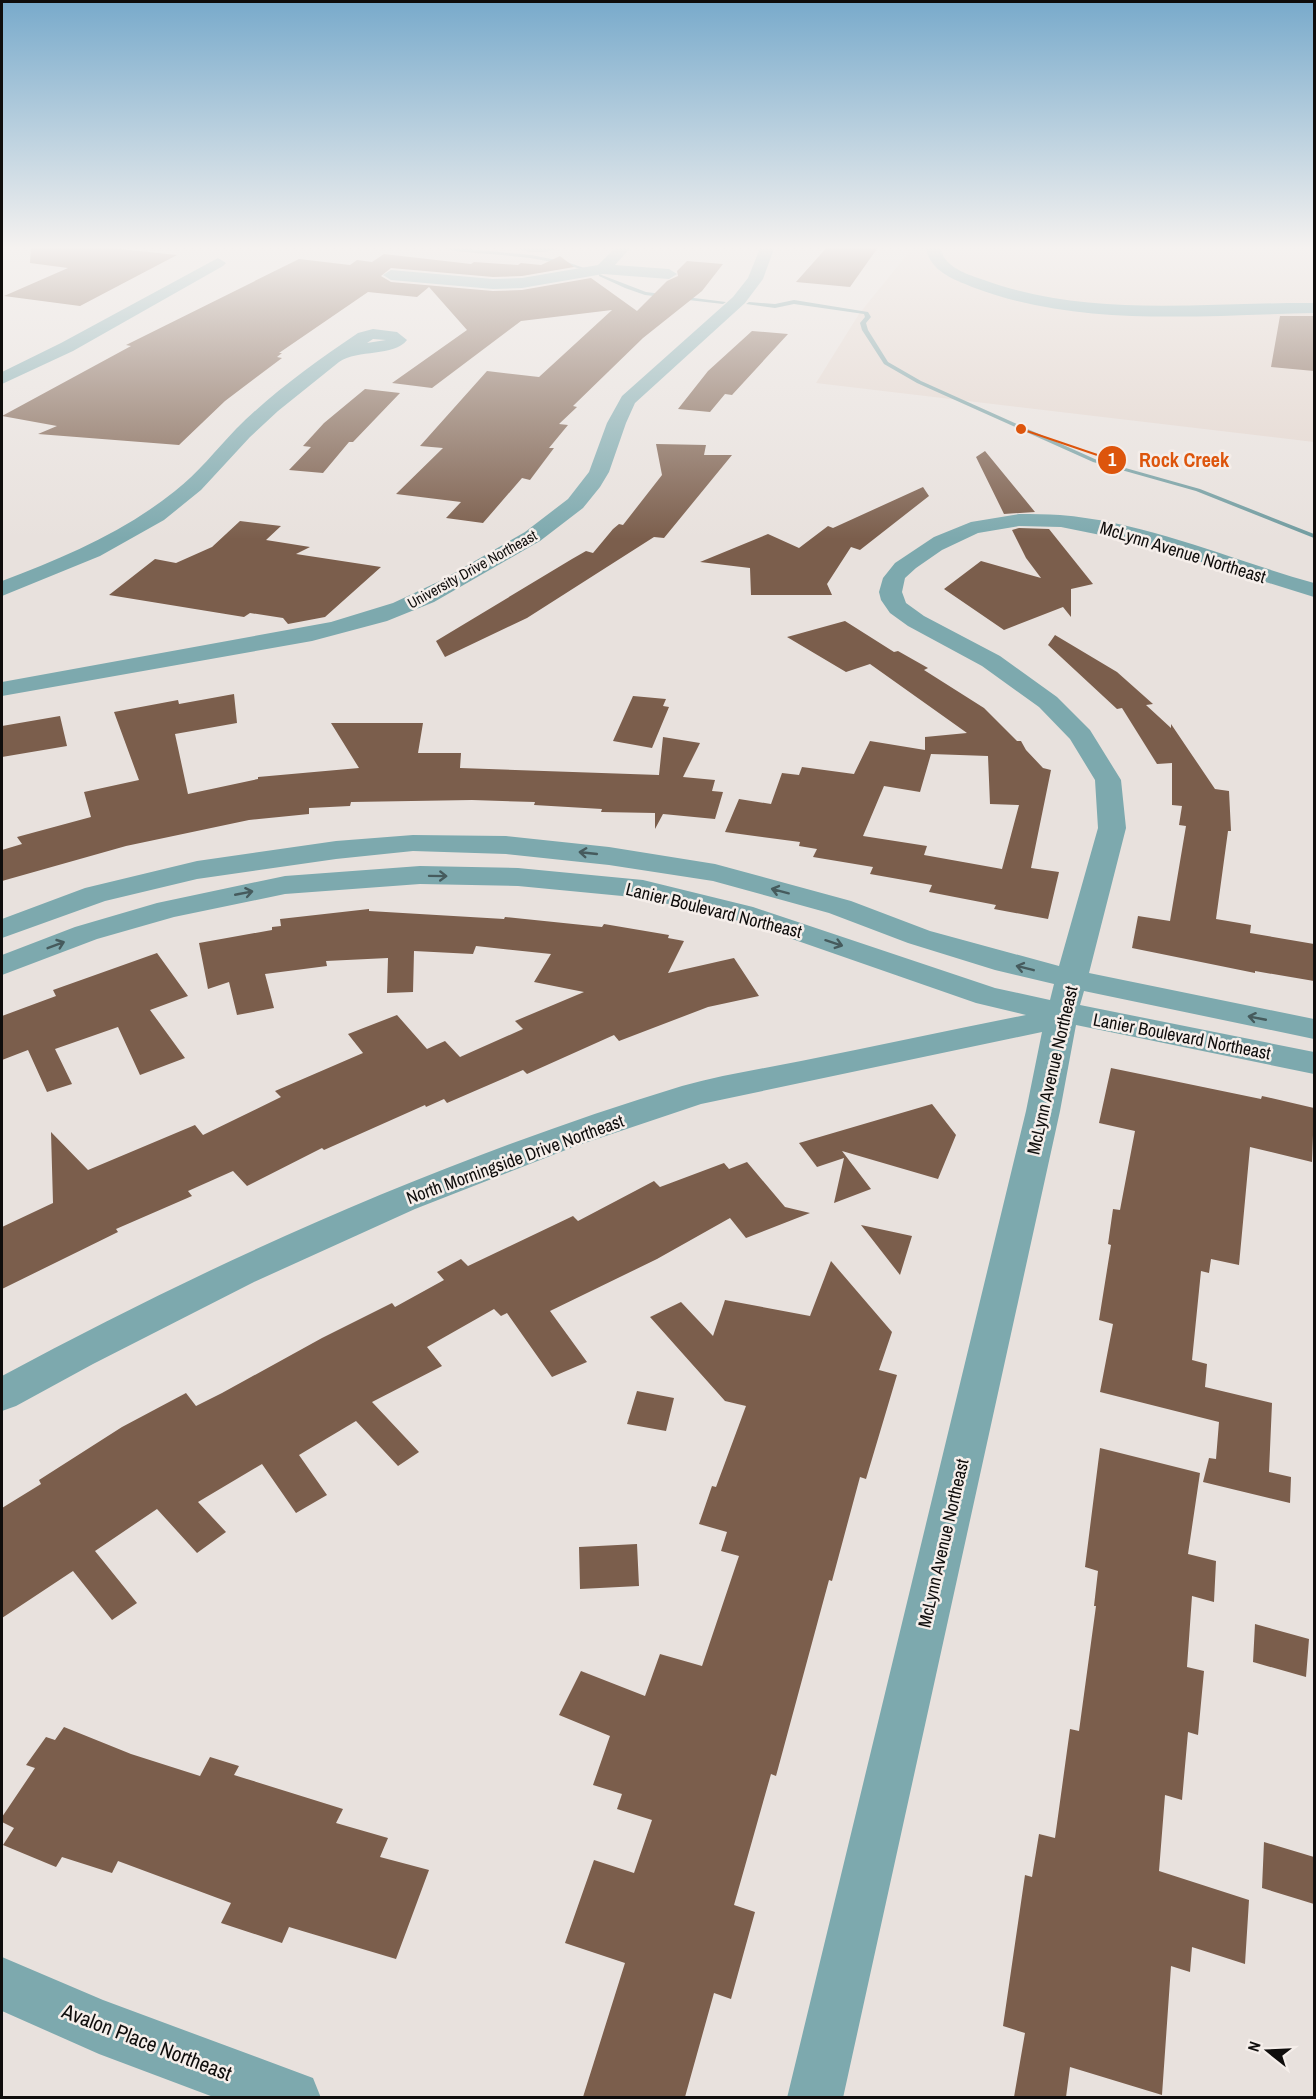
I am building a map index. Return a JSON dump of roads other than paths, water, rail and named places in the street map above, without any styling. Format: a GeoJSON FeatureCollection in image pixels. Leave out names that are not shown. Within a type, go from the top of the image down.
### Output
{"type":"FeatureCollection","features":[{"type":"Feature","properties":{"kind":"street"},"geometry":{"type":"LineString","coordinates":[[2,379],[72,344]]}},
{"type":"Feature","properties":{"kind":"street","name":"University Drive Northeast"},"geometry":{"type":"LineString","coordinates":[[2,689],[303,636],[355,624],[427,597],[539,533],[567,512],[595,481],[606,459],[617,417],[628,400],[690,344]]}},
{"type":"Feature","properties":{"kind":"street"},"geometry":{"type":"LineString","coordinates":[[2,589],[95,549],[168,508],[201,481],[242,434],[279,400],[345,351]]}},
{"type":"Feature","properties":{"kind":"street","name":"McLynn Avenue Northeast"},"geometry":{"type":"LineString","coordinates":[[815,2097],[1040,1122],[1065,1004],[1112,828],[1107,780],[1101,765],[1081,735],[1048,702],[991,661],[927,628],[898,608],[890,591],[894,577],[897,571],[916,557],[961,531],[998,522],[1053,521],[1121,531],[1314,590]]}},
{"type":"Feature","properties":{"kind":"street","name":"Lanier Boulevard Northeast"},"geometry":{"type":"LineString","coordinates":[[2,929],[95,894],[197,870],[336,850],[413,843],[506,845],[609,856],[715,873],[840,907],[943,944],[1065,1004],[1100,1018],[1314,1063]]}},
{"type":"Feature","properties":{"kind":"street"},"geometry":{"type":"LineString","coordinates":[[472,876],[478,844]]}},
{"type":"Feature","properties":{"kind":"street","name":"Lanier Boulevard Northeast"},"geometry":{"type":"LineString","coordinates":[[2,966],[86,933],[168,909],[285,885],[420,875],[518,877],[643,889],[753,916],[862,951],[987,996],[1314,1029]]}},
{"type":"Feature","properties":{"kind":"street"},"geometry":{"type":"LineString","coordinates":[[68,904],[86,933]]}},
{"type":"Feature","properties":{"kind":"street"},"geometry":{"type":"LineString","coordinates":[[916,972],[943,944]]}},
{"type":"Feature","properties":{"kind":"street","name":"North Morningside Drive Northeast"},"geometry":{"type":"LineString","coordinates":[[2,1395],[79,1353],[241,1272],[402,1200],[564,1138],[696,1094],[1065,1004]]}},
{"type":"Feature","properties":{"kind":"street","name":"Avalon Place Northeast"},"geometry":{"type":"LineString","coordinates":[[2,1984],[99,2026],[293,2097]]}},
{"type":"Feature","properties":{"kind":"waterway"},"geometry":{"type":"LineString","coordinates":[[874,344],[886,363],[919,382],[1095,461],[1198,490],[1314,536]]}},
{"type":"Feature","properties":{"kind":"place","name":"Rock Creek"},"geometry":{"type":"Point","coordinates":[1021,429]}}]}
